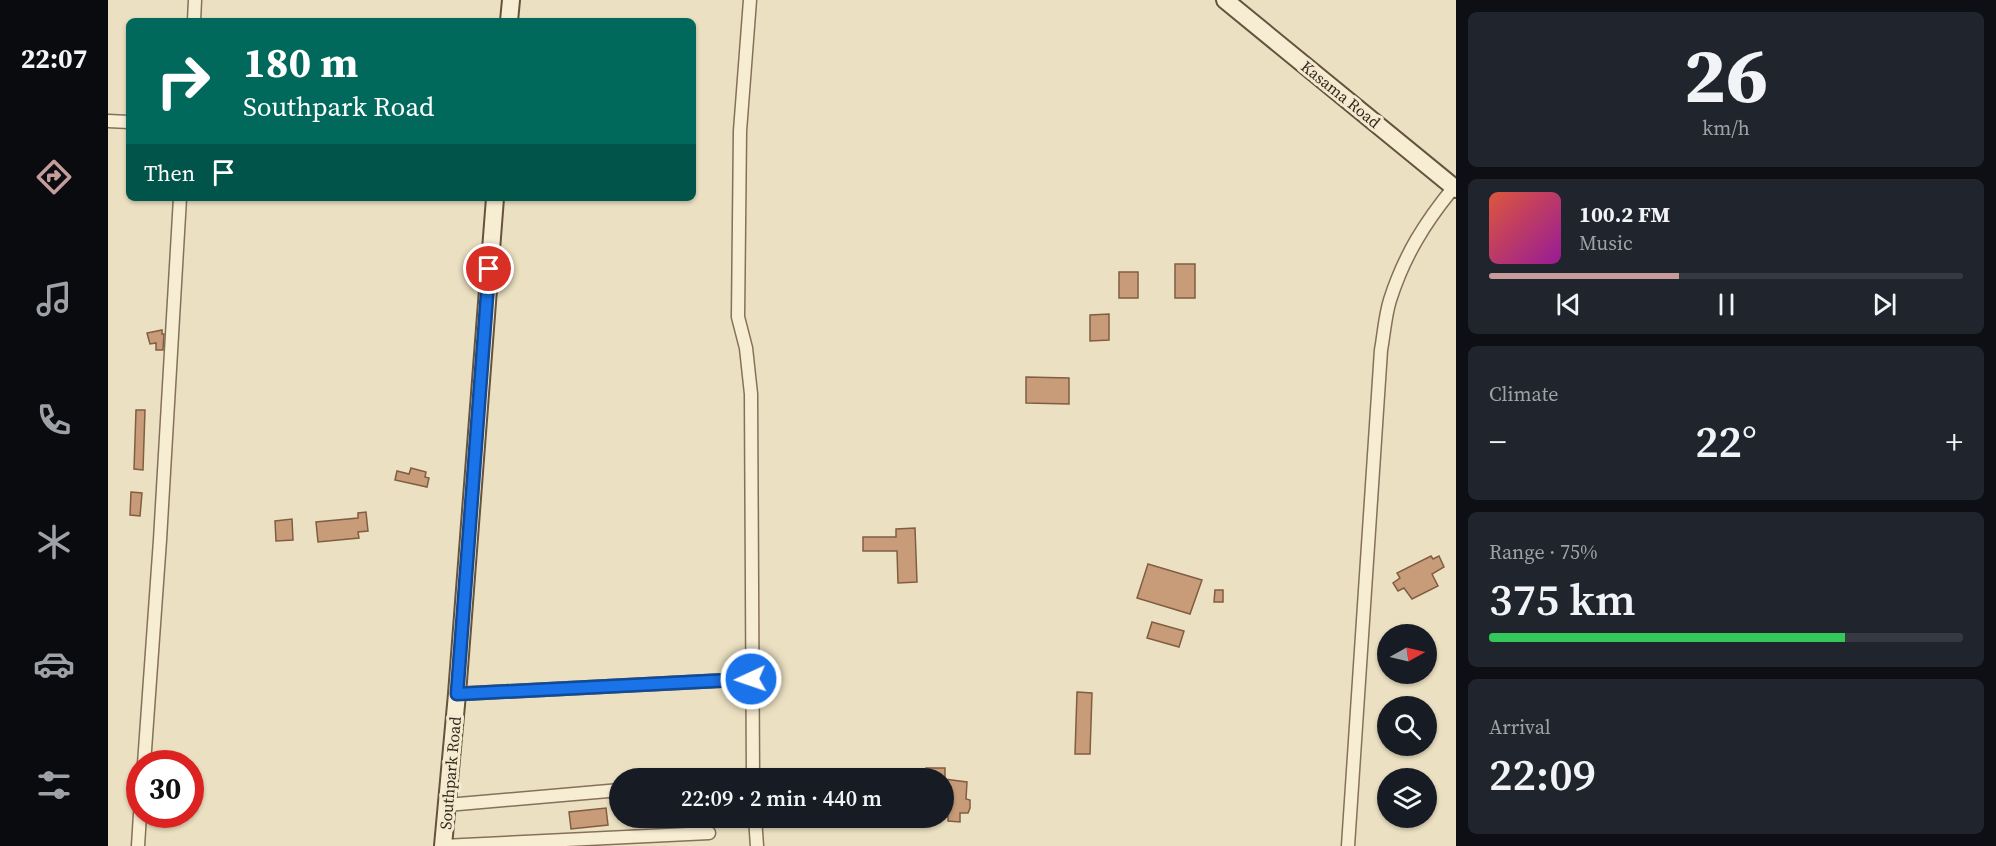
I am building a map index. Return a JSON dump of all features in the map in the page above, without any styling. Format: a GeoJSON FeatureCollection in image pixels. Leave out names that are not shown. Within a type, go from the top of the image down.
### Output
{"type":"FeatureCollection","features":[{"type":"Feature","properties":{"kind":"street"},"geometry":{"type":"LineString","coordinates":[[194,18],[195,0]]}},
{"type":"Feature","properties":{"kind":"street"},"geometry":{"type":"LineString","coordinates":[[509,18],[511,0]]}},
{"type":"Feature","properties":{"kind":"street"},"geometry":{"type":"LineString","coordinates":[[750,0],[740,131],[738,317],[746,348],[751,394],[753,768]]}},
{"type":"Feature","properties":{"kind":"street","name":"Kasama Road"},"geometry":{"type":"LineString","coordinates":[[1224,0],[1455,188]]}},
{"type":"Feature","properties":{"kind":"street"},"geometry":{"type":"LineString","coordinates":[[108,121],[126,123]]}},
{"type":"Feature","properties":{"kind":"street"},"geometry":{"type":"LineString","coordinates":[[1348,846],[1381,350],[1389,302],[1408,255],[1428,219],[1455,188]]}},
{"type":"Feature","properties":{"kind":"street"},"geometry":{"type":"LineString","coordinates":[[145,750],[180,201]]}},
{"type":"Feature","properties":{"kind":"street","name":"Southpark Road"},"geometry":{"type":"LineString","coordinates":[[443,846],[495,201]]}},
{"type":"Feature","properties":{"kind":"street"},"geometry":{"type":"LineString","coordinates":[[457,694],[751,679]]}},
{"type":"Feature","properties":{"kind":"street"},"geometry":{"type":"LineString","coordinates":[[447,805],[609,791]]}},
{"type":"Feature","properties":{"kind":"street"},"geometry":{"type":"LineString","coordinates":[[138,846],[139,828]]}},
{"type":"Feature","properties":{"kind":"street"},"geometry":{"type":"LineString","coordinates":[[756,828],[757,846]]}},
{"type":"Feature","properties":{"kind":"street"},"geometry":{"type":"LineString","coordinates":[[443,846],[709,832]]}},
{"type":"Feature","properties":{"kind":"building"},"geometry":{"type":"Polygon","coordinates":[[[1175,264],[1195,264],[1195,298],[1175,298],[1175,264]]]}},
{"type":"Feature","properties":{"kind":"building"},"geometry":{"type":"Polygon","coordinates":[[[1119,272],[1138,272],[1138,298],[1119,298],[1119,272]]]}},
{"type":"Feature","properties":{"kind":"building"},"geometry":{"type":"Polygon","coordinates":[[[1109,314],[1109,340],[1090,341],[1090,315],[1109,314]]]}},
{"type":"Feature","properties":{"kind":"building"},"geometry":{"type":"Polygon","coordinates":[[[162,330],[163,350],[156,350],[156,343],[150,344],[147,333],[162,330]]]}},
{"type":"Feature","properties":{"kind":"building"},"geometry":{"type":"Polygon","coordinates":[[[1026,377],[1069,378],[1069,404],[1026,403],[1026,377]]]}},
{"type":"Feature","properties":{"kind":"building"},"geometry":{"type":"Polygon","coordinates":[[[136,410],[145,410],[143,470],[134,469],[136,410]]]}},
{"type":"Feature","properties":{"kind":"building"},"geometry":{"type":"Polygon","coordinates":[[[411,468],[426,472],[425,477],[429,478],[427,487],[395,480],[397,471],[409,474],[411,468]]]}},
{"type":"Feature","properties":{"kind":"building"},"geometry":{"type":"Polygon","coordinates":[[[131,492],[142,493],[140,516],[130,515],[131,492]]]}},
{"type":"Feature","properties":{"kind":"building"},"geometry":{"type":"Polygon","coordinates":[[[366,512],[368,531],[358,532],[359,538],[318,542],[316,522],[358,518],[358,513],[366,512]]]}},
{"type":"Feature","properties":{"kind":"building"},"geometry":{"type":"Polygon","coordinates":[[[292,519],[293,540],[276,541],[275,521],[292,519]]]}},
{"type":"Feature","properties":{"kind":"building"},"geometry":{"type":"Polygon","coordinates":[[[915,528],[917,582],[898,583],[897,551],[863,551],[863,537],[896,537],[896,529],[915,528]]]}},
{"type":"Feature","properties":{"kind":"building"},"geometry":{"type":"Polygon","coordinates":[[[1431,556],[1433,559],[1439,556],[1444,567],[1432,574],[1438,586],[1412,599],[1404,588],[1398,591],[1393,583],[1400,578],[1397,573],[1431,556]]]}},
{"type":"Feature","properties":{"kind":"building"},"geometry":{"type":"Polygon","coordinates":[[[1148,564],[1202,580],[1190,614],[1137,598],[1148,564]]]}},
{"type":"Feature","properties":{"kind":"building"},"geometry":{"type":"Polygon","coordinates":[[[1215,590],[1223,590],[1223,602],[1214,602],[1215,590]]]}},
{"type":"Feature","properties":{"kind":"building"},"geometry":{"type":"Polygon","coordinates":[[[1152,622],[1184,631],[1179,647],[1147,638],[1152,622]]]}},
{"type":"Feature","properties":{"kind":"building"},"geometry":{"type":"Polygon","coordinates":[[[1077,692],[1092,693],[1090,754],[1075,754],[1077,692]]]}},
{"type":"Feature","properties":{"kind":"building"},"geometry":{"type":"Polygon","coordinates":[[[954,780],[967,782],[966,799],[970,800],[968,813],[960,813],[960,822],[954,822],[954,780]]]}},
{"type":"Feature","properties":{"kind":"building"},"geometry":{"type":"Polygon","coordinates":[[[606,808],[608,825],[571,829],[569,812],[606,808]]]}},
{"type":"Feature","properties":{"kind":"route"},"geometry":{"type":"LineString","coordinates":[[489,269],[457,694],[751,679]]}}]}
